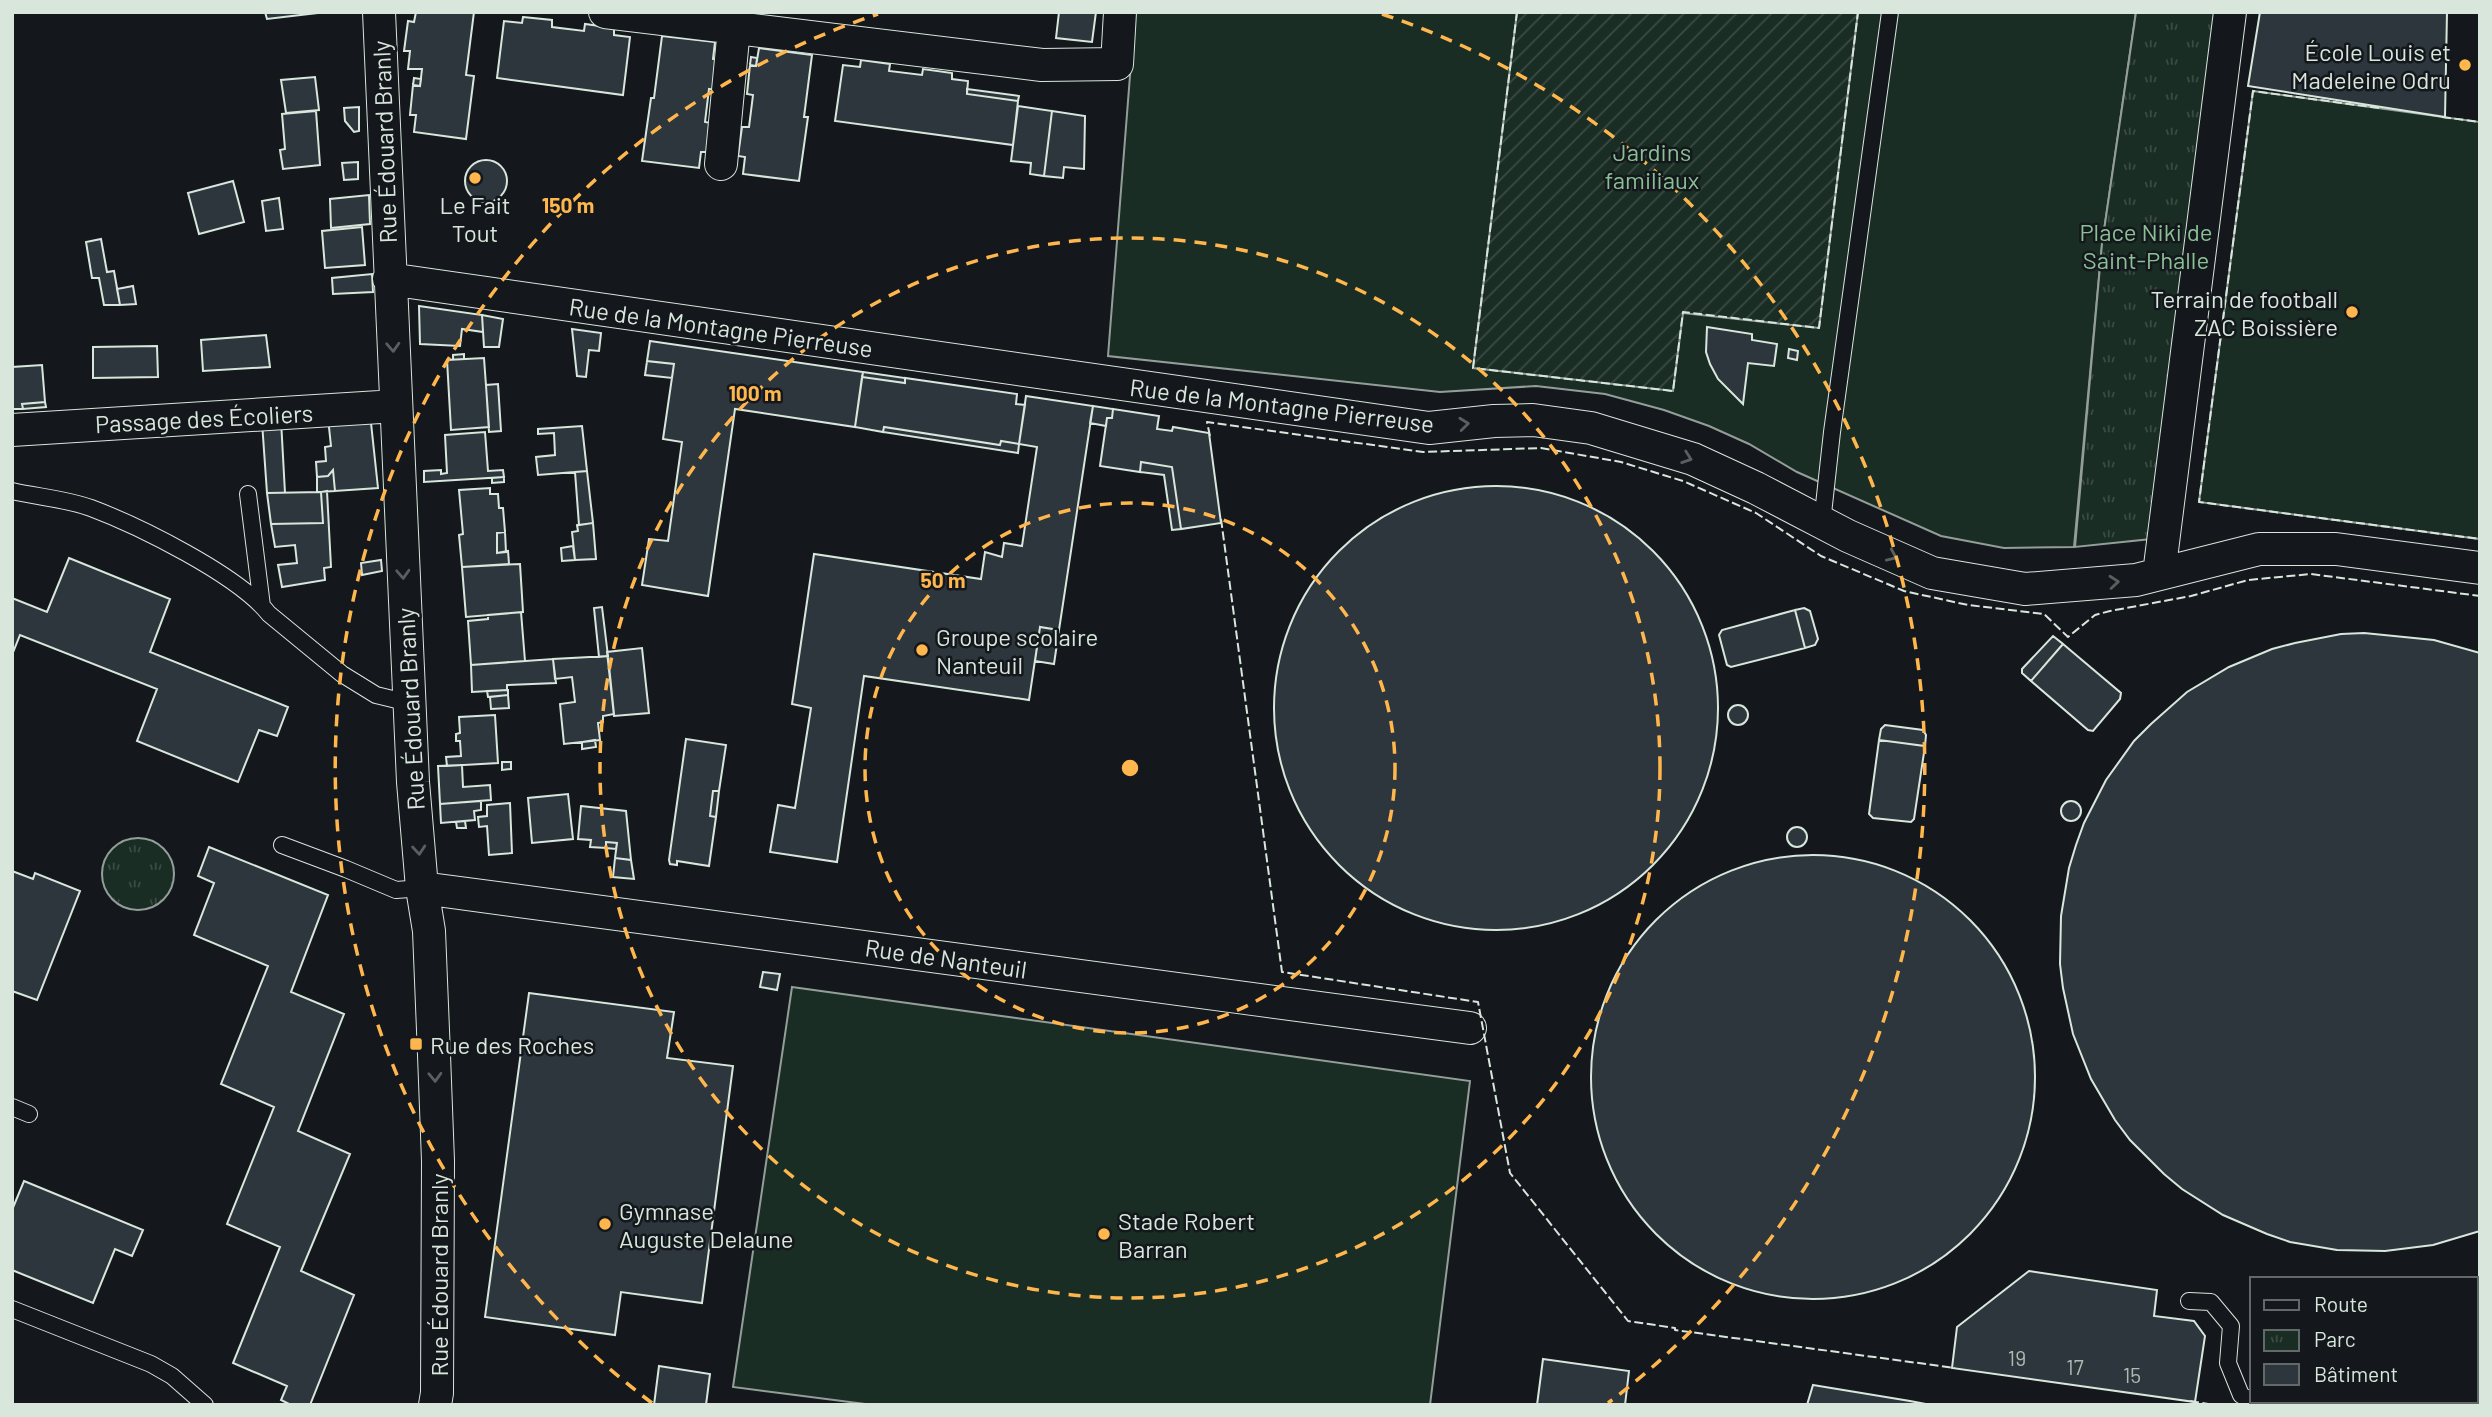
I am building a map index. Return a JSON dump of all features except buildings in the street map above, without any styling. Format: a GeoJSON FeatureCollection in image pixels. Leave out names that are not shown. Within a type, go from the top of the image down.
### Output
{"type":"FeatureCollection","features":[{"type":"Feature","properties":{"kind":"street","name":"Rue Édouard Branly"},"geometry":{"type":"LineString","coordinates":[[379,12],[413,782],[422,888],[429,931],[438,1161],[435,1405]]}},
{"type":"Feature","properties":{"kind":"street"},"geometry":{"type":"LineString","coordinates":[[605,12],[1042,65],[1116,64],[1120,12]]}},
{"type":"Feature","properties":{"kind":"street"},"geometry":{"type":"LineString","coordinates":[[2159,574],[2230,12]]}},
{"type":"Feature","properties":{"kind":"street"},"geometry":{"type":"LineString","coordinates":[[721,164],[734,28]]}},
{"type":"Feature","properties":{"kind":"street","name":"Rue de la Montagne Pierreuse"},"geometry":{"type":"LineString","coordinates":[[389,279],[1429,428],[1533,420],[1591,428],[1693,459],[1931,573],[2025,589],[2136,580],[2259,549],[2336,550],[2480,568]]}},
{"type":"Feature","properties":{"kind":"street","name":"Passage des Écoliers"},"geometry":{"type":"LineString","coordinates":[[12,429],[396,406]]}},
{"type":"Feature","properties":{"kind":"street","name":"Rue de Nanteuil"},"geometry":{"type":"LineString","coordinates":[[422,888],[1470,1028]]}},
{"type":"Feature","properties":{"kind":"lane"},"geometry":{"type":"LineString","coordinates":[[1822,523],[1890,12]]}},
{"type":"Feature","properties":{"kind":"lane"},"geometry":{"type":"LineString","coordinates":[[12,491],[89,507],[192,557],[262,606],[342,674],[376,695],[409,703]]}},
{"type":"Feature","properties":{"kind":"lane"},"geometry":{"type":"LineString","coordinates":[[248,495],[262,606]]}},
{"type":"Feature","properties":{"kind":"lane"},"geometry":{"type":"LineString","coordinates":[[282,845],[396,890],[422,888]]}},
{"type":"Feature","properties":{"kind":"lane"},"geometry":{"type":"LineString","coordinates":[[12,1107],[29,1114]]}},
{"type":"Feature","properties":{"kind":"lane"},"geometry":{"type":"LineString","coordinates":[[2189,1301],[2211,1302],[2231,1326],[2228,1363],[2242,1395],[2250,1400]]}},
{"type":"Feature","properties":{"kind":"lane"},"geometry":{"type":"LineString","coordinates":[[12,1309],[151,1364],[172,1376],[205,1405]]}},
{"type":"Feature","properties":{"kind":"green space"},"geometry":{"type":"Polygon","coordinates":[[[1135,12],[2136,12],[2102,244],[2074,547],[2004,548],[1941,536],[1797,472],[1749,444],[1709,426],[1605,394],[1536,386],[1440,392],[1108,356],[1135,12]]]}},
{"type":"Feature","properties":{"kind":"green space","name":"Jardins familiaux"},"geometry":{"type":"Polygon","coordinates":[[[1517,12],[1858,12],[1819,328],[1683,313],[1673,391],[1473,368],[1517,12]]]}},
{"type":"Feature","properties":{"kind":"green space","name":"Place Niki de Saint-Phalle"},"geometry":{"type":"Polygon","coordinates":[[[2136,12],[2216,12],[2151,539],[2075,547],[2102,244],[2136,12]]]}},
{"type":"Feature","properties":{"kind":"green space","name":"Terrain de football ZAC Boissière"},"geometry":{"type":"Polygon","coordinates":[[[2253,91],[2480,122],[2480,539],[2199,502],[2253,91]]]}},
{"type":"Feature","properties":{"kind":"green space"},"geometry":{"type":"Polygon","coordinates":[[[138,838],[158,844],[168,854],[174,874],[168,894],[158,904],[138,910],[118,904],[108,894],[102,874],[108,854],[118,844],[138,838]]]}},
{"type":"Feature","properties":{"kind":"green space","name":"Stade Robert Barran"},"geometry":{"type":"Polygon","coordinates":[[[792,987],[1470,1081],[1430,1405],[873,1405],[733,1387],[792,987]]]}},
{"type":"Feature","properties":{"kind":"fence"},"geometry":{"type":"LineString","coordinates":[[1517,12],[1473,368],[1673,391],[1683,312],[1819,328],[1858,12]]}},
{"type":"Feature","properties":{"kind":"fence"},"geometry":{"type":"LineString","coordinates":[[2379,108],[2253,91],[2199,502],[2480,539]]}},
{"type":"Feature","properties":{"kind":"fence"},"geometry":{"type":"LineString","coordinates":[[2442,117],[2480,122]]}},
{"type":"Feature","properties":{"kind":"fence"},"geometry":{"type":"LineString","coordinates":[[1210,436],[1207,422],[1423,452],[1541,448],[1621,462],[1683,481],[1756,513],[1821,556],[1904,591],[1968,605],[2044,614],[2068,637],[2095,615],[2191,596],[2248,580],[2311,574],[2480,596]]}},
{"type":"Feature","properties":{"kind":"fence"},"geometry":{"type":"LineString","coordinates":[[1221,519],[1282,972],[1478,1002],[1510,1173],[1628,1321],[1675,1330],[1955,1368]]}},
{"type":"Feature","properties":{"kind":"fence"},"geometry":{"type":"LineString","coordinates":[[2190,1401],[2215,1405]]}},
{"type":"Feature","properties":{"kind":"place","name":"École Louis et Madeleine Odru"},"geometry":{"type":"Point","coordinates":[2465,65]}},
{"type":"Feature","properties":{"kind":"place","name":"Le Fait Tout"},"geometry":{"type":"Point","coordinates":[475,178]}},
{"type":"Feature","properties":{"kind":"place","name":"Terrain de football ZAC Boissière"},"geometry":{"type":"Point","coordinates":[2352,312]}},
{"type":"Feature","properties":{"kind":"place","name":"Groupe scolaire Nanteuil"},"geometry":{"type":"Point","coordinates":[922,650]}},
{"type":"Feature","properties":{"kind":"place","name":"Rue des Roches"},"geometry":{"type":"Point","coordinates":[416,1044]}},
{"type":"Feature","properties":{"kind":"place","name":"Gymnase Auguste Delaune"},"geometry":{"type":"Point","coordinates":[605,1224]}},
{"type":"Feature","properties":{"kind":"place","name":"Stade Robert Barran"},"geometry":{"type":"Point","coordinates":[1104,1234]}}]}
